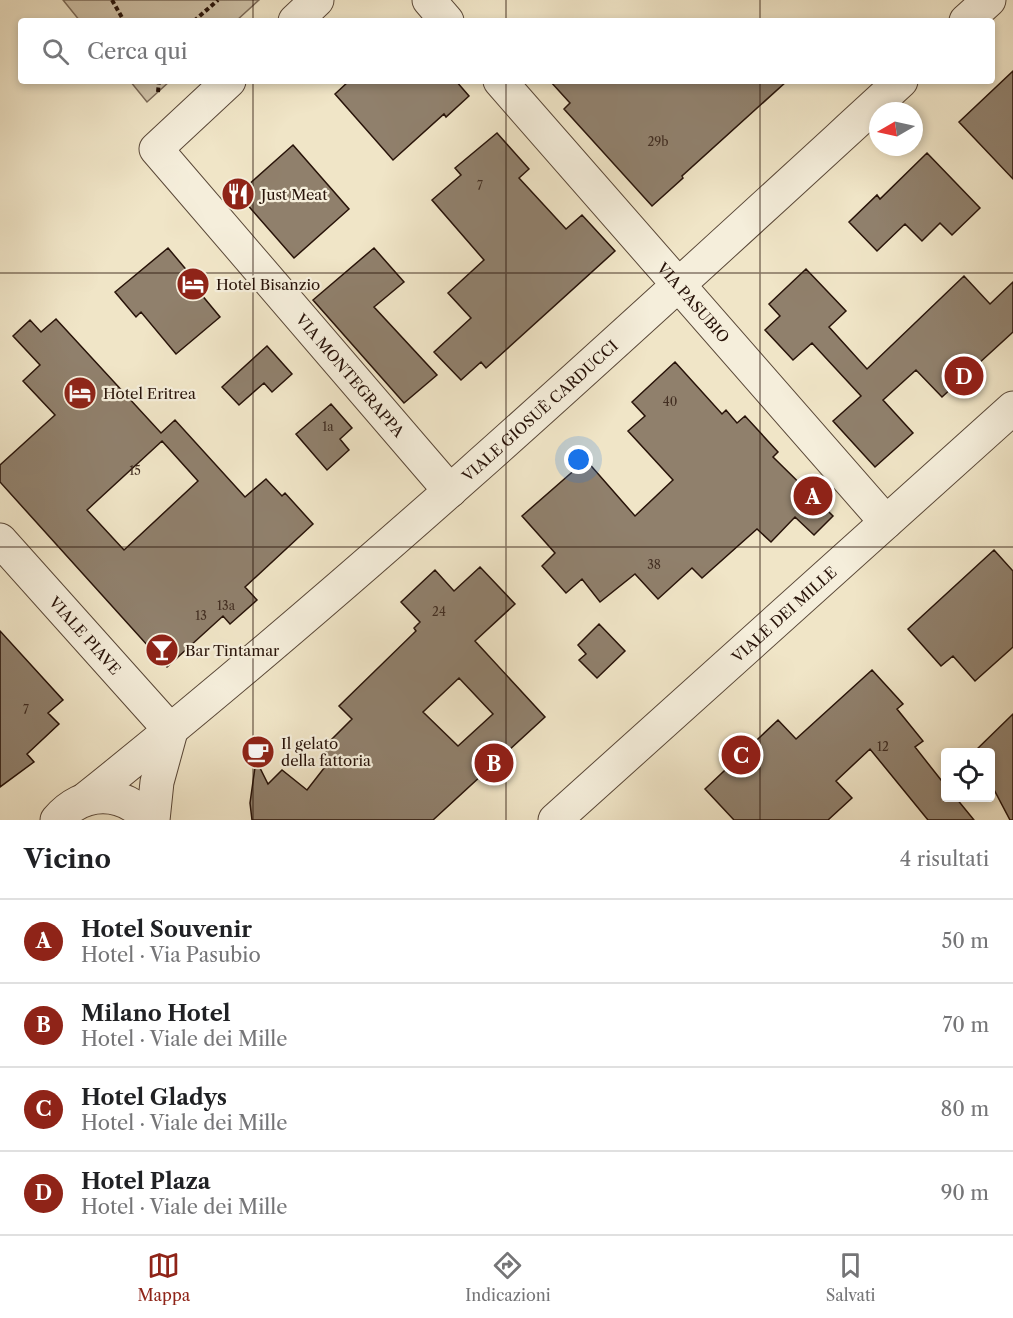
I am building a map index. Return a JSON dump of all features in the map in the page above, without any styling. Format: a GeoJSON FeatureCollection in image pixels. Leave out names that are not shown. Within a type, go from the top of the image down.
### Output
{"type":"FeatureCollection","features":[{"type":"Feature","properties":{"kind":"street"},"geometry":{"type":"LineString","coordinates":[[298,18],[317,0]]}},
{"type":"Feature","properties":{"kind":"street"},"geometry":{"type":"LineString","coordinates":[[429,0],[444,18]]}},
{"type":"Feature","properties":{"kind":"street"},"geometry":{"type":"LineString","coordinates":[[969,18],[989,0]]}},
{"type":"Feature","properties":{"kind":"street","name":"VIA MONTEGRAPPA"},"geometry":{"type":"LineString","coordinates":[[226,84],[156,148],[450,491]]}},
{"type":"Feature","properties":{"kind":"street","name":"VIA PASUBIO"},"geometry":{"type":"LineString","coordinates":[[503,84],[886,522]]}},
{"type":"Feature","properties":{"kind":"street","name":"VIALE GIOSUÈ CARDUCCI"},"geometry":{"type":"LineString","coordinates":[[57,820],[71,806],[87,798],[171,731],[450,491],[898,84]]}},
{"type":"Feature","properties":{"kind":"street","name":"VIALE DEI MILLE"},"geometry":{"type":"LineString","coordinates":[[555,820],[1013,408]]}},
{"type":"Feature","properties":{"kind":"street","name":"VIALE PIAVE"},"geometry":{"type":"LineString","coordinates":[[0,540],[171,731]]}},
{"type":"Feature","properties":{"kind":"street"},"geometry":{"type":"LineString","coordinates":[[151,820],[157,782],[171,731]]}},
{"type":"Feature","properties":{"kind":"street"},"geometry":{"type":"LineString","coordinates":[[87,798],[106,796],[124,800],[140,809],[151,820]]}},
{"type":"Feature","properties":{"kind":"path"},"geometry":{"type":"LineString","coordinates":[[112,0],[122,18]]}},
{"type":"Feature","properties":{"kind":"path"},"geometry":{"type":"LineString","coordinates":[[197,18],[218,0]]}},
{"type":"Feature","properties":{"kind":"path"},"geometry":{"type":"LineString","coordinates":[[158,92],[159,84]]}},
{"type":"Feature","properties":{"kind":"shaded area"},"geometry":{"type":"Polygon","coordinates":[[[63,0],[259,0],[239,18],[78,18],[63,0]]]}},
{"type":"Feature","properties":{"kind":"shaded area"},"geometry":{"type":"Polygon","coordinates":[[[132,84],[167,84],[147,102],[132,84]]]}},
{"type":"Feature","properties":{"kind":"building"},"geometry":{"type":"Polygon","coordinates":[[[1013,71],[1013,179],[959,122],[1013,71]]]}},
{"type":"Feature","properties":{"kind":"building"},"geometry":{"type":"Polygon","coordinates":[[[346,84],[459,84],[469,96],[446,117],[444,114],[393,160],[335,94],[346,84]]]}},
{"type":"Feature","properties":{"kind":"building"},"geometry":{"type":"Polygon","coordinates":[[[553,84],[784,84],[652,206],[564,109],[570,103],[553,84]]]}},
{"type":"Feature","properties":{"kind":"building"},"geometry":{"type":"Polygon","coordinates":[[[497,133],[529,169],[519,178],[566,229],[582,215],[615,251],[486,368],[481,362],[461,380],[434,352],[471,318],[448,293],[484,260],[432,200],[461,175],[455,168],[497,133]]]}},
{"type":"Feature","properties":{"kind":"building"},"geometry":{"type":"Polygon","coordinates":[[[293,145],[349,209],[294,258],[238,194],[293,145]]]}},
{"type":"Feature","properties":{"kind":"building"},"geometry":{"type":"Polygon","coordinates":[[[927,153],[980,208],[952,235],[940,223],[922,241],[905,224],[877,251],[849,222],[877,195],[880,199],[927,153]]]}},
{"type":"Feature","properties":{"kind":"building"},"geometry":{"type":"Polygon","coordinates":[[[168,248],[189,273],[186,276],[220,317],[176,354],[141,312],[136,317],[115,292],[168,248]]]}},
{"type":"Feature","properties":{"kind":"building"},"geometry":{"type":"Polygon","coordinates":[[[374,248],[404,282],[374,307],[437,375],[404,403],[313,300],[374,248]]]}},
{"type":"Feature","properties":{"kind":"building"},"geometry":{"type":"Polygon","coordinates":[[[806,269],[846,311],[829,327],[867,369],[964,276],[990,304],[1013,282],[1013,332],[942,397],[916,370],[883,400],[913,433],[875,467],[833,421],[861,396],[812,343],[793,360],[765,330],[780,316],[769,304],[806,269]]]}},
{"type":"Feature","properties":{"kind":"building"},"geometry":{"type":"Polygon","coordinates":[[[56,319],[161,433],[175,420],[245,497],[266,479],[282,496],[285,493],[313,524],[245,587],[257,600],[230,624],[223,616],[167,667],[0,482],[0,465],[55,415],[23,381],[40,365],[13,336],[30,320],[41,332],[56,319]],[[162,441],[87,510],[124,550],[198,481],[162,441]]]}},
{"type":"Feature","properties":{"kind":"building"},"geometry":{"type":"Polygon","coordinates":[[[267,346],[292,374],[272,392],[264,383],[239,405],[222,387],[267,346]]]}},
{"type":"Feature","properties":{"kind":"building"},"geometry":{"type":"Polygon","coordinates":[[[675,362],[722,414],[726,410],[737,423],[745,416],[778,452],[773,457],[833,516],[814,535],[795,517],[771,542],[757,529],[702,578],[692,568],[658,599],[635,574],[600,602],[582,579],[566,593],[542,566],[555,553],[522,516],[586,460],[635,516],[673,480],[628,431],[645,416],[632,402],[675,362]]]}},
{"type":"Feature","properties":{"kind":"building"},"geometry":{"type":"Polygon","coordinates":[[[331,404],[352,428],[340,439],[349,450],[327,470],[296,434],[331,404]]]}},
{"type":"Feature","properties":{"kind":"building"},"geometry":{"type":"Polygon","coordinates":[[[994,550],[1013,571],[1013,647],[975,681],[953,656],[941,666],[908,629],[994,550]]]}},
{"type":"Feature","properties":{"kind":"building"},"geometry":{"type":"Polygon","coordinates":[[[480,567],[515,604],[475,641],[545,717],[433,820],[252,820],[250,803],[256,760],[268,784],[282,770],[307,790],[328,763],[325,746],[352,719],[339,706],[416,631],[414,628],[420,622],[401,602],[435,570],[454,591],[480,567]],[[459,678],[423,712],[458,746],[493,714],[459,678]]]}},
{"type":"Feature","properties":{"kind":"building"},"geometry":{"type":"Polygon","coordinates":[[[599,624],[625,651],[597,678],[579,660],[586,654],[578,645],[599,624]]]}},
{"type":"Feature","properties":{"kind":"building"},"geometry":{"type":"Polygon","coordinates":[[[0,631],[63,700],[48,713],[59,724],[27,754],[34,762],[0,787],[0,631]]]}},
{"type":"Feature","properties":{"kind":"building"},"geometry":{"type":"Polygon","coordinates":[[[872,670],[903,704],[897,709],[923,741],[915,747],[941,780],[941,802],[959,802],[974,820],[928,820],[870,749],[836,781],[852,798],[828,820],[734,820],[705,789],[778,720],[796,739],[872,670]]]}},
{"type":"Feature","properties":{"kind":"building"},"geometry":{"type":"Polygon","coordinates":[[[1013,714],[1013,820],[1010,820],[995,792],[995,748],[978,748],[1013,714]]]}},
{"type":"Feature","properties":{"kind":"place","name":"Just Meat"},"geometry":{"type":"Point","coordinates":[238,194]}},
{"type":"Feature","properties":{"kind":"place","name":"Hotel Bisanzio"},"geometry":{"type":"Point","coordinates":[193,284]}},
{"type":"Feature","properties":{"kind":"place","name":"Hotel Plaza"},"geometry":{"type":"Point","coordinates":[964,376]}},
{"type":"Feature","properties":{"kind":"place","name":"Hotel Eritrea"},"geometry":{"type":"Point","coordinates":[80,393]}},
{"type":"Feature","properties":{"kind":"place","name":"Hotel Souvenir"},"geometry":{"type":"Point","coordinates":[813,496]}},
{"type":"Feature","properties":{"kind":"place","name":"Bar Tintamar"},"geometry":{"type":"Point","coordinates":[162,650]}},
{"type":"Feature","properties":{"kind":"place","name":"Il gelato della fattoria"},"geometry":{"type":"Point","coordinates":[258,752]}},
{"type":"Feature","properties":{"kind":"place","name":"Hotel Gladys"},"geometry":{"type":"Point","coordinates":[741,755]}},
{"type":"Feature","properties":{"kind":"place","name":"Milano Hotel"},"geometry":{"type":"Point","coordinates":[494,763]}}]}
